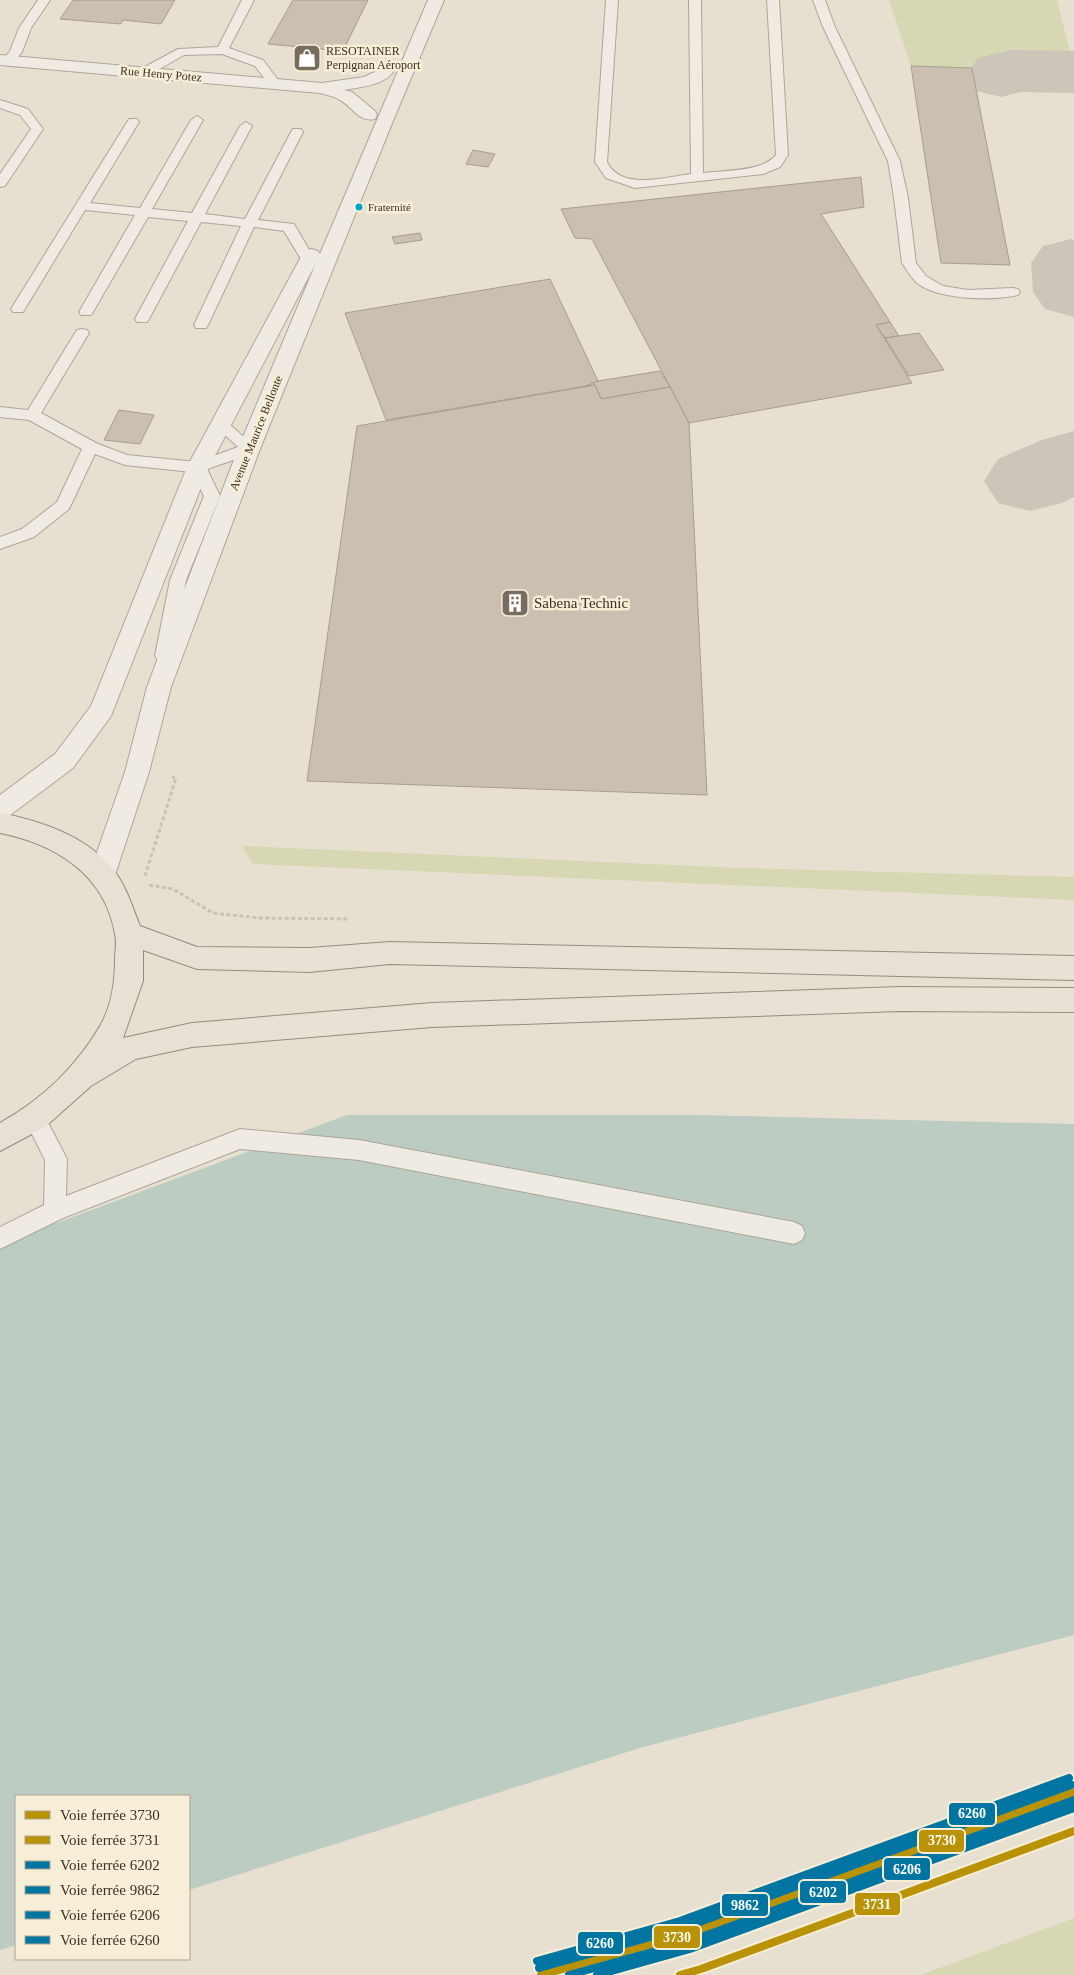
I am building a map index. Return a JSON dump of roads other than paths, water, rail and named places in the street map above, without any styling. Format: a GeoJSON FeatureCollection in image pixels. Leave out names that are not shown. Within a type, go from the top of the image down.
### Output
{"type":"FeatureCollection","features":[{"type":"Feature","properties":{"kind":"main road"},"geometry":{"type":"LineString","coordinates":[[0,823],[30,829],[70,848],[102,875],[116,897],[128,934],[129,981],[113,1030],[81,1077]]}},
{"type":"Feature","properties":{"kind":"main road"},"geometry":{"type":"LineString","coordinates":[[128,934],[197,958],[309,960],[390,953],[1074,968]]}},
{"type":"Feature","properties":{"kind":"main road"},"geometry":{"type":"LineString","coordinates":[[0,1138],[35,1118],[81,1077],[130,1048],[192,1035],[432,1015],[900,999],[1074,1000]]}},
{"type":"Feature","properties":{"kind":"street","name":"Avenue Maurice Bellonte"},"geometry":{"type":"LineString","coordinates":[[102,875],[137,772],[159,687],[249,449],[368,115],[385,72],[418,0]]}},
{"type":"Feature","properties":{"kind":"street","name":"Avenue Maurice Bellonte"},"geometry":{"type":"LineString","coordinates":[[0,809],[64,761],[102,710],[198,466],[317,262],[436,0]]}},
{"type":"Feature","properties":{"kind":"street","name":"Rue Henry Potez"},"geometry":{"type":"LineString","coordinates":[[4,60],[322,88]]}},
{"type":"Feature","properties":{"kind":"street"},"geometry":{"type":"LineString","coordinates":[[322,88],[368,81],[385,72]]}},
{"type":"Feature","properties":{"kind":"street"},"geometry":{"type":"LineString","coordinates":[[322,88],[346,96],[368,115]]}},
{"type":"Feature","properties":{"kind":"lane"},"geometry":{"type":"LineString","coordinates":[[4,60],[16,52],[25,28],[44,0]]}},
{"type":"Feature","properties":{"kind":"lane"},"geometry":{"type":"LineString","coordinates":[[223,50],[224,44],[248,0]]}},
{"type":"Feature","properties":{"kind":"lane"},"geometry":{"type":"LineString","coordinates":[[612,0],[601,162],[604,172],[616,180],[635,184],[763,170],[775,164],[782,155],[773,0]]}},
{"type":"Feature","properties":{"kind":"lane"},"geometry":{"type":"LineString","coordinates":[[695,0],[697,177]]}},
{"type":"Feature","properties":{"kind":"lane"},"geometry":{"type":"LineString","coordinates":[[819,0],[829,27],[894,161],[901,198],[909,263],[921,279],[939,290],[968,294],[1013,292]]}},
{"type":"Feature","properties":{"kind":"lane"},"geometry":{"type":"LineString","coordinates":[[145,72],[182,52],[223,50],[259,62],[275,84]]}},
{"type":"Feature","properties":{"kind":"lane"},"geometry":{"type":"LineString","coordinates":[[0,104],[24,112],[37,129],[0,183]]}},
{"type":"Feature","properties":{"kind":"lane"},"geometry":{"type":"LineString","coordinates":[[86,312],[197,120]]}},
{"type":"Feature","properties":{"kind":"lane"},"geometry":{"type":"LineString","coordinates":[[18,308],[133,122]]}},
{"type":"Feature","properties":{"kind":"lane"},"geometry":{"type":"LineString","coordinates":[[142,320],[246,126]]}},
{"type":"Feature","properties":{"kind":"lane"},"geometry":{"type":"LineString","coordinates":[[201,325],[249,224],[297,132]]}},
{"type":"Feature","properties":{"kind":"lane"},"geometry":{"type":"LineString","coordinates":[[82,206],[289,227],[317,262]]}},
{"type":"Feature","properties":{"kind":"lane"},"geometry":{"type":"LineString","coordinates":[[32,415],[82,333]]}},
{"type":"Feature","properties":{"kind":"lane"},"geometry":{"type":"LineString","coordinates":[[0,412],[32,415],[91,447],[125,460],[198,466],[249,449],[221,424]]}},
{"type":"Feature","properties":{"kind":"lane"},"geometry":{"type":"LineString","coordinates":[[0,543],[28,533],[63,505],[91,447]]}},
{"type":"Feature","properties":{"kind":"lane"},"geometry":{"type":"LineString","coordinates":[[159,687],[178,580],[212,496],[198,466]]}},
{"type":"Feature","properties":{"kind":"lane"},"geometry":{"type":"LineString","coordinates":[[35,1118],[56,1159],[55,1211]]}},
{"type":"Feature","properties":{"kind":"lane"},"geometry":{"type":"LineString","coordinates":[[0,1238],[55,1211],[240,1139],[359,1150],[794,1233]]}},
{"type":"Feature","properties":{"kind":"rail line","name":"6260"},"geometry":{"type":"LineString","coordinates":[[537,1961],[680,1921],[1069,1778]]}},
{"type":"Feature","properties":{"kind":"rail line","name":"9862"},"geometry":{"type":"LineString","coordinates":[[539,1968],[683,1928],[1071,1785]]}},
{"type":"Feature","properties":{"kind":"rail line","name":"3730"},"geometry":{"type":"LineString","coordinates":[[541,1975],[685,1935],[1074,1792]]}},
{"type":"Feature","properties":{"kind":"rail line","name":"6202"},"geometry":{"type":"LineString","coordinates":[[569,1975],[688,1942],[1074,1800]]}},
{"type":"Feature","properties":{"kind":"rail line","name":"6206"},"geometry":{"type":"LineString","coordinates":[[597,1975],[690,1949],[1074,1808]]}},
{"type":"Feature","properties":{"kind":"rail line","name":"3731"},"geometry":{"type":"LineString","coordinates":[[680,1975],[701,1969],[1074,1831]]}},
{"type":"Feature","properties":{"kind":"place","name":"RESOTAINER Perpignan Aéroport"},"geometry":{"type":"Point","coordinates":[307,58]}},
{"type":"Feature","properties":{"kind":"place","name":"Fraternité"},"geometry":{"type":"Point","coordinates":[359,207]}},
{"type":"Feature","properties":{"kind":"place","name":"Sabena Technic"},"geometry":{"type":"Point","coordinates":[515,603]}}]}
